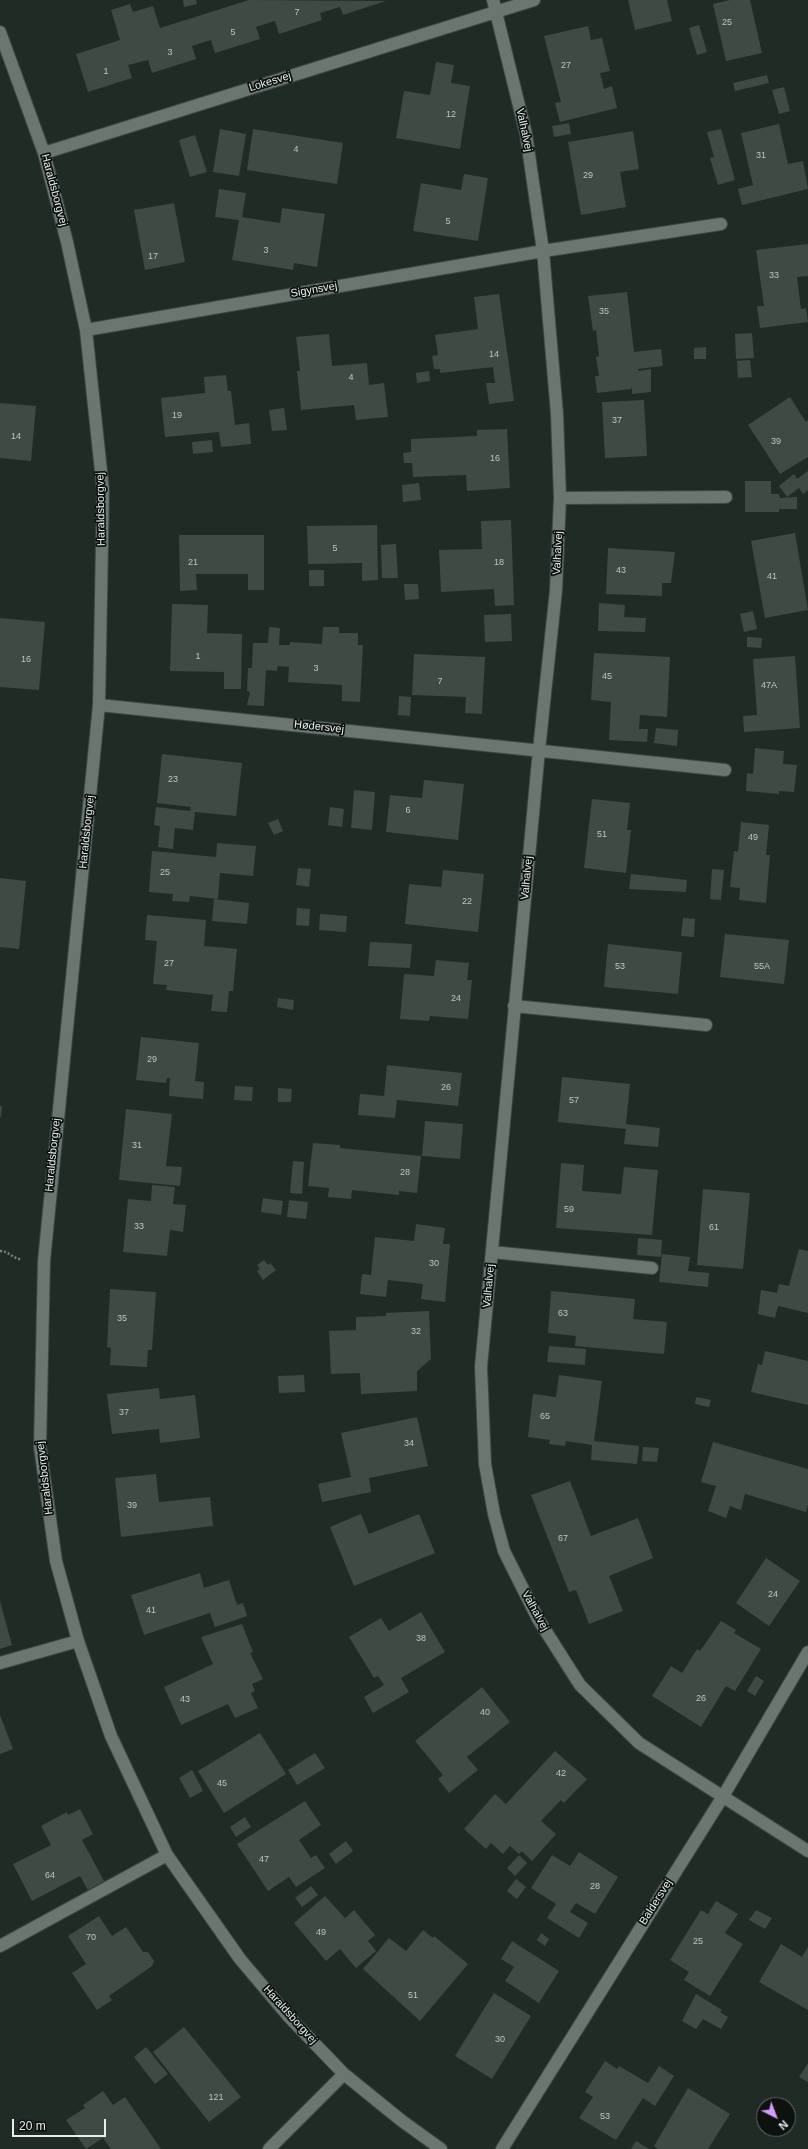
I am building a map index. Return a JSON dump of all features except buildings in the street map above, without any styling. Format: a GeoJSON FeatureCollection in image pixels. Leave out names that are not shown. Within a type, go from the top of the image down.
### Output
{"type":"FeatureCollection","features":[{"type":"Feature","properties":{"kind":"street"},"geometry":{"type":"LineString","coordinates":[[494,6],[534,0]]}},
{"type":"Feature","properties":{"kind":"street","name":"Lokesvej"},"geometry":{"type":"LineString","coordinates":[[44,153],[494,6]]}},
{"type":"Feature","properties":{"kind":"street","name":"Valhalvej"},"geometry":{"type":"LineString","coordinates":[[494,6],[526,134],[543,251],[557,414],[560,498],[556,590],[514,1006],[481,1366],[485,1464],[494,1514],[504,1551],[538,1619],[580,1685],[639,1743],[722,1798],[808,1851]]}},
{"type":"Feature","properties":{"kind":"street","name":"Haraldsborgvej"},"geometry":{"type":"LineString","coordinates":[[0,32],[44,153],[68,242],[86,330],[103,490],[99,705],[50,1182],[44,1269],[40,1447],[56,1561],[78,1641],[111,1736],[167,1855],[240,1959],[289,2017],[344,2074],[402,2121],[441,2149]]}},
{"type":"Feature","properties":{"kind":"street"},"geometry":{"type":"LineString","coordinates":[[543,251],[721,224]]}},
{"type":"Feature","properties":{"kind":"street","name":"Sigynsvej"},"geometry":{"type":"LineString","coordinates":[[86,330],[543,251]]}},
{"type":"Feature","properties":{"kind":"street"},"geometry":{"type":"LineString","coordinates":[[560,498],[726,497]]}},
{"type":"Feature","properties":{"kind":"street","name":"Hødersvej"},"geometry":{"type":"LineString","coordinates":[[99,705],[539,750]]}},
{"type":"Feature","properties":{"kind":"street"},"geometry":{"type":"LineString","coordinates":[[539,750],[725,770]]}},
{"type":"Feature","properties":{"kind":"street"},"geometry":{"type":"LineString","coordinates":[[514,1006],[706,1025]]}},
{"type":"Feature","properties":{"kind":"street","name":"Valhalvej"},"geometry":{"type":"LineString","coordinates":[[492,1252],[652,1268]]}},
{"type":"Feature","properties":{"kind":"street"},"geometry":{"type":"LineString","coordinates":[[0,1662],[78,1641]]}},
{"type":"Feature","properties":{"kind":"street","name":"Baldersvej"},"geometry":{"type":"LineString","coordinates":[[502,2149],[722,1798],[808,1652]]}},
{"type":"Feature","properties":{"kind":"street"},"geometry":{"type":"LineString","coordinates":[[0,1946],[167,1855]]}},
{"type":"Feature","properties":{"kind":"street"},"geometry":{"type":"LineString","coordinates":[[269,2149],[344,2074]]}}]}
